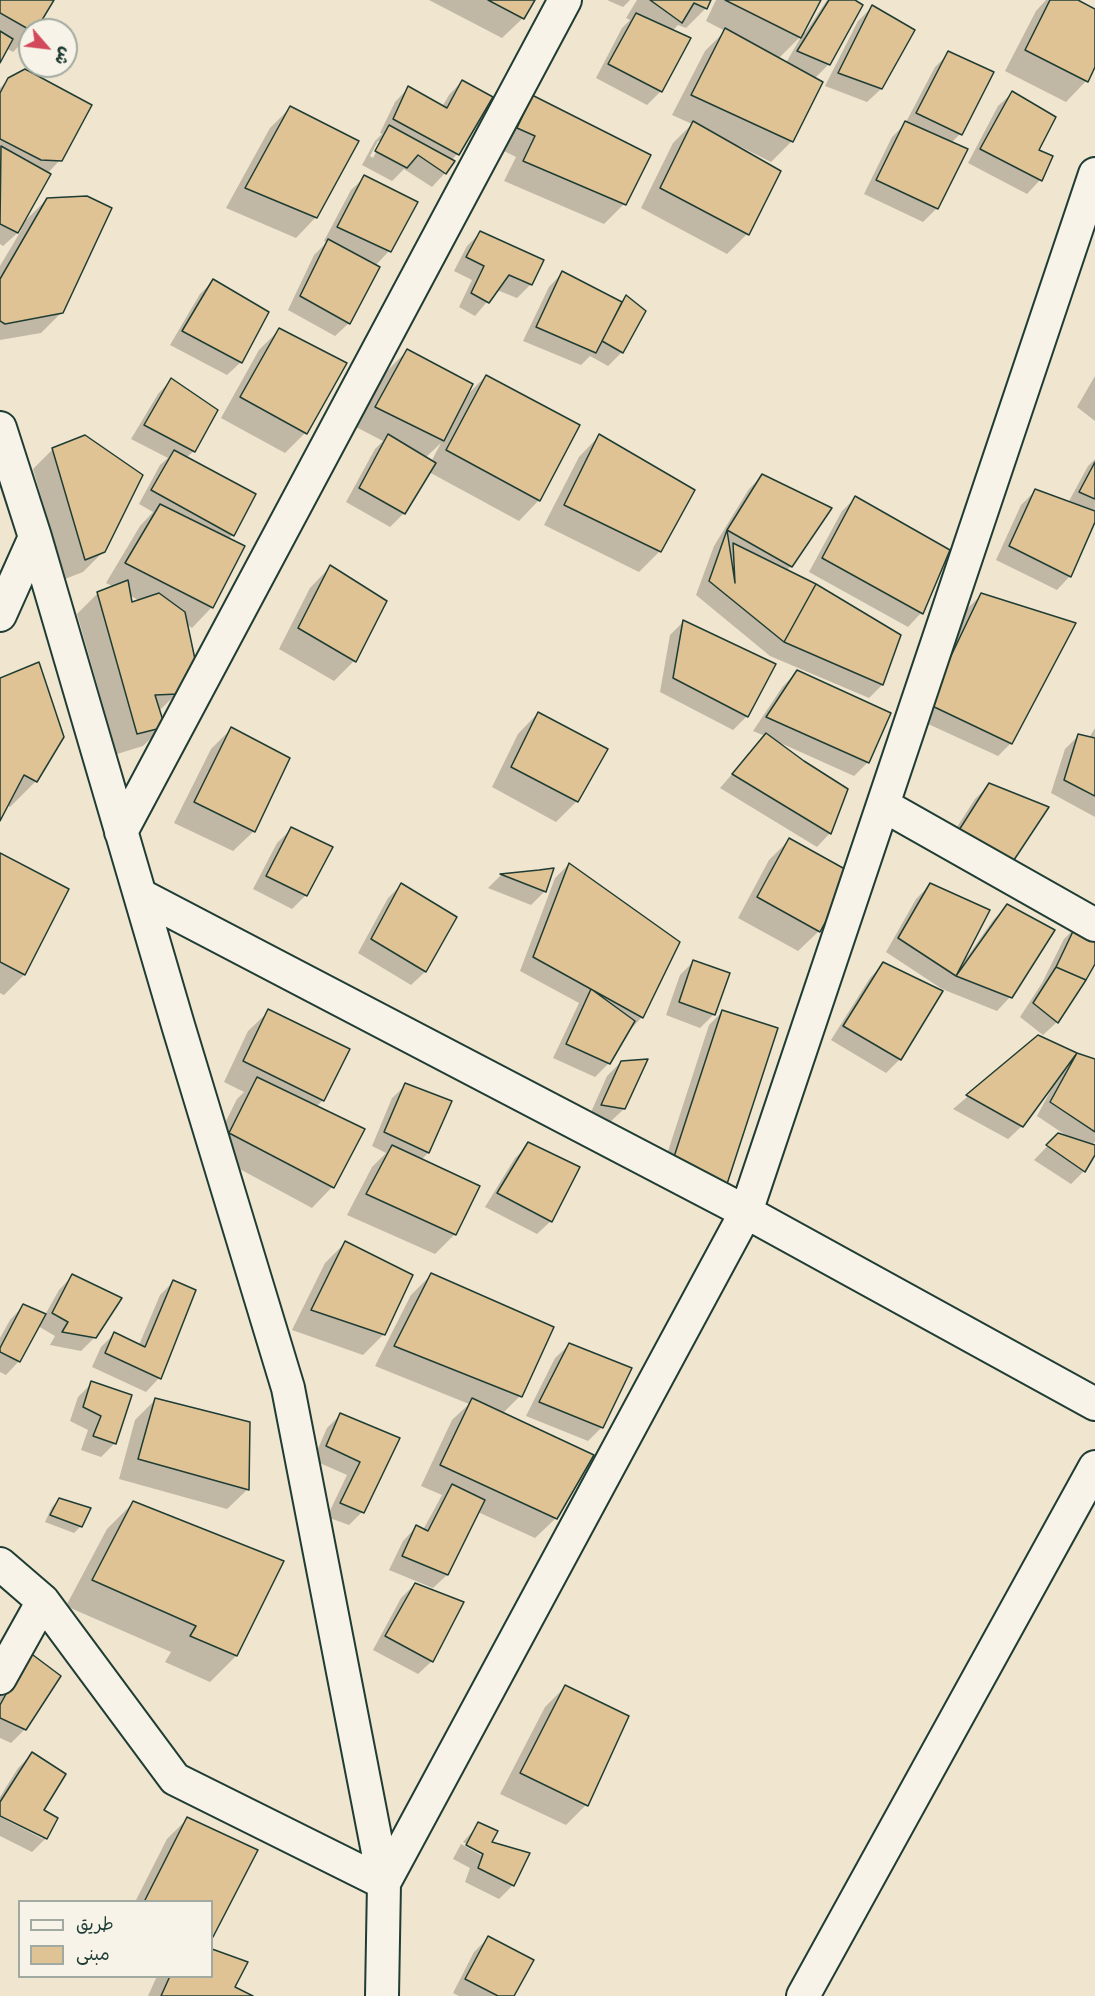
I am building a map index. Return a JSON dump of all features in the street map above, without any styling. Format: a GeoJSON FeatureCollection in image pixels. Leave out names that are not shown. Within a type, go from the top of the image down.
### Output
{"type":"FeatureCollection","features":[{"type":"Feature","properties":{"kind":"street"},"geometry":{"type":"LineString","coordinates":[[122,832],[565,0]]}},
{"type":"Feature","properties":{"kind":"street"},"geometry":{"type":"LineString","coordinates":[[384,1882],[746,1212],[1095,174]]}},
{"type":"Feature","properties":{"kind":"street"},"geometry":{"type":"LineString","coordinates":[[0,428],[35,537],[288,1388],[384,1882],[382,1996]]}},
{"type":"Feature","properties":{"kind":"street"},"geometry":{"type":"LineString","coordinates":[[0,615],[35,537]]}},
{"type":"Feature","properties":{"kind":"street"},"geometry":{"type":"LineString","coordinates":[[883,805],[1095,925]]}},
{"type":"Feature","properties":{"kind":"street"},"geometry":{"type":"LineString","coordinates":[[140,895],[1092,1396]]}},
{"type":"Feature","properties":{"kind":"street"},"geometry":{"type":"LineString","coordinates":[[803,1996],[1095,1467]]}},
{"type":"Feature","properties":{"kind":"street"},"geometry":{"type":"LineString","coordinates":[[0,1564],[43,1601],[175,1779],[384,1882]]}},
{"type":"Feature","properties":{"kind":"street"},"geometry":{"type":"LineString","coordinates":[[0,1678],[43,1601]]}},
{"type":"Feature","properties":{"kind":"building"},"geometry":{"type":"Polygon","coordinates":[[[0,0],[54,0],[43,18],[18,18],[18,23],[0,13],[0,0]]]}},
{"type":"Feature","properties":{"kind":"building"},"geometry":{"type":"Polygon","coordinates":[[[488,0],[535,0],[524,19],[488,0]]]}},
{"type":"Feature","properties":{"kind":"building"},"geometry":{"type":"Polygon","coordinates":[[[650,0],[711,0],[707,9],[694,3],[682,23],[650,0]]]}},
{"type":"Feature","properties":{"kind":"building"},"geometry":{"type":"Polygon","coordinates":[[[725,0],[821,0],[801,38],[725,0]]]}},
{"type":"Feature","properties":{"kind":"building"},"geometry":{"type":"Polygon","coordinates":[[[829,0],[855,0],[863,5],[830,65],[797,51],[829,0]]]}},
{"type":"Feature","properties":{"kind":"building"},"geometry":{"type":"Polygon","coordinates":[[[1050,0],[1078,0],[1095,9],[1095,67],[1088,82],[1025,50],[1050,0]]]}},
{"type":"Feature","properties":{"kind":"building"},"geometry":{"type":"Polygon","coordinates":[[[872,5],[915,30],[882,89],[838,73],[872,5]]]}},
{"type":"Feature","properties":{"kind":"building"},"geometry":{"type":"Polygon","coordinates":[[[636,13],[691,38],[662,92],[608,64],[636,13]]]}},
{"type":"Feature","properties":{"kind":"building"},"geometry":{"type":"Polygon","coordinates":[[[725,28],[823,82],[793,142],[691,95],[725,28]]]}},
{"type":"Feature","properties":{"kind":"building"},"geometry":{"type":"Polygon","coordinates":[[[0,31],[13,39],[0,63],[0,31]]]}},
{"type":"Feature","properties":{"kind":"building"},"geometry":{"type":"Polygon","coordinates":[[[948,51],[994,72],[962,135],[916,113],[948,51]]]}},
{"type":"Feature","properties":{"kind":"building"},"geometry":{"type":"Polygon","coordinates":[[[18,73],[18,78],[42,78],[92,105],[62,161],[41,160],[0,139],[0,93],[8,78],[18,73]]]}},
{"type":"Feature","properties":{"kind":"building"},"geometry":{"type":"Polygon","coordinates":[[[462,80],[493,97],[459,155],[393,119],[408,86],[447,108],[462,80]]]}},
{"type":"Feature","properties":{"kind":"building"},"geometry":{"type":"Polygon","coordinates":[[[1012,91],[1056,117],[1039,150],[1053,156],[1042,181],[980,149],[1012,91]]]}},
{"type":"Feature","properties":{"kind":"building"},"geometry":{"type":"Polygon","coordinates":[[[532,95],[651,155],[626,205],[523,161],[535,136],[517,128],[532,95]]]}},
{"type":"Feature","properties":{"kind":"building"},"geometry":{"type":"Polygon","coordinates":[[[290,106],[359,141],[317,218],[245,188],[290,106]]]}},
{"type":"Feature","properties":{"kind":"building"},"geometry":{"type":"Polygon","coordinates":[[[693,121],[781,171],[749,235],[660,188],[693,121]]]}},
{"type":"Feature","properties":{"kind":"building"},"geometry":{"type":"Polygon","coordinates":[[[905,121],[968,149],[938,209],[876,180],[905,121]]]}},
{"type":"Feature","properties":{"kind":"building"},"geometry":{"type":"Polygon","coordinates":[[[389,125],[455,161],[446,174],[418,155],[407,168],[375,151],[389,125]]]}},
{"type":"Feature","properties":{"kind":"building"},"geometry":{"type":"Polygon","coordinates":[[[1,146],[51,174],[18,233],[0,224],[1,146]]]}},
{"type":"Feature","properties":{"kind":"building"},"geometry":{"type":"Polygon","coordinates":[[[364,175],[418,202],[391,252],[337,227],[364,175]]]}},
{"type":"Feature","properties":{"kind":"building"},"geometry":{"type":"Polygon","coordinates":[[[87,196],[112,208],[63,313],[5,324],[0,321],[0,279],[47,198],[87,196]]]}},
{"type":"Feature","properties":{"kind":"building"},"geometry":{"type":"Polygon","coordinates":[[[480,231],[544,260],[532,285],[509,275],[489,303],[471,293],[484,266],[466,257],[480,231]]]}},
{"type":"Feature","properties":{"kind":"building"},"geometry":{"type":"Polygon","coordinates":[[[328,239],[380,267],[350,324],[300,296],[328,239]]]}},
{"type":"Feature","properties":{"kind":"building"},"geometry":{"type":"Polygon","coordinates":[[[562,271],[622,302],[596,353],[536,327],[562,271]]]}},
{"type":"Feature","properties":{"kind":"building"},"geometry":{"type":"Polygon","coordinates":[[[213,279],[269,312],[242,363],[182,331],[213,279]]]}},
{"type":"Feature","properties":{"kind":"building"},"geometry":{"type":"Polygon","coordinates":[[[626,295],[646,311],[623,353],[602,341],[626,295]]]}},
{"type":"Feature","properties":{"kind":"building"},"geometry":{"type":"Polygon","coordinates":[[[279,328],[347,363],[307,434],[240,397],[279,328]]]}},
{"type":"Feature","properties":{"kind":"building"},"geometry":{"type":"Polygon","coordinates":[[[407,349],[473,384],[444,441],[375,407],[407,349]]]}},
{"type":"Feature","properties":{"kind":"building"},"geometry":{"type":"Polygon","coordinates":[[[486,375],[580,425],[540,501],[446,450],[486,375]]]}},
{"type":"Feature","properties":{"kind":"building"},"geometry":{"type":"Polygon","coordinates":[[[171,378],[218,410],[195,452],[144,425],[171,378]]]}},
{"type":"Feature","properties":{"kind":"building"},"geometry":{"type":"Polygon","coordinates":[[[388,434],[436,463],[405,514],[359,488],[388,434]]]}},
{"type":"Feature","properties":{"kind":"building"},"geometry":{"type":"Polygon","coordinates":[[[599,434],[695,490],[661,552],[564,505],[599,434]]]}},
{"type":"Feature","properties":{"kind":"building"},"geometry":{"type":"Polygon","coordinates":[[[85,435],[143,475],[105,552],[85,560],[52,448],[85,435]]]}},
{"type":"Feature","properties":{"kind":"building"},"geometry":{"type":"Polygon","coordinates":[[[174,450],[256,494],[234,536],[151,490],[174,450]]]}},
{"type":"Feature","properties":{"kind":"building"},"geometry":{"type":"Polygon","coordinates":[[[1095,462],[1095,499],[1079,492],[1095,462]]]}},
{"type":"Feature","properties":{"kind":"building"},"geometry":{"type":"Polygon","coordinates":[[[762,474],[832,508],[792,567],[727,530],[762,474]]]}},
{"type":"Feature","properties":{"kind":"building"},"geometry":{"type":"Polygon","coordinates":[[[1035,489],[1095,511],[1095,522],[1071,577],[1009,546],[1035,489]]]}},
{"type":"Feature","properties":{"kind":"building"},"geometry":{"type":"Polygon","coordinates":[[[855,496],[950,550],[923,614],[822,558],[855,496]]]}},
{"type":"Feature","properties":{"kind":"building"},"geometry":{"type":"Polygon","coordinates":[[[160,504],[245,546],[213,608],[125,563],[160,504]]]}},
{"type":"Feature","properties":{"kind":"building"},"geometry":{"type":"Polygon","coordinates":[[[727,530],[735,583],[733,543],[816,584],[784,642],[709,581],[727,530]]]}},
{"type":"Feature","properties":{"kind":"building"},"geometry":{"type":"Polygon","coordinates":[[[330,565],[387,601],[356,662],[298,628],[330,565]]]}},
{"type":"Feature","properties":{"kind":"building"},"geometry":{"type":"Polygon","coordinates":[[[128,580],[132,602],[159,593],[185,612],[196,664],[178,694],[155,695],[165,727],[137,734],[97,592],[128,580]]]}},
{"type":"Feature","properties":{"kind":"building"},"geometry":{"type":"Polygon","coordinates":[[[816,584],[901,635],[883,685],[784,642],[816,584]]]}},
{"type":"Feature","properties":{"kind":"building"},"geometry":{"type":"Polygon","coordinates":[[[981,593],[1076,623],[1012,744],[928,704],[981,593]]]}},
{"type":"Feature","properties":{"kind":"building"},"geometry":{"type":"Polygon","coordinates":[[[683,620],[776,664],[748,717],[673,678],[683,620]]]}},
{"type":"Feature","properties":{"kind":"building"},"geometry":{"type":"Polygon","coordinates":[[[39,662],[64,737],[37,782],[24,775],[0,821],[0,678],[39,662]]]}},
{"type":"Feature","properties":{"kind":"building"},"geometry":{"type":"Polygon","coordinates":[[[797,670],[891,713],[869,763],[766,717],[797,670]]]}},
{"type":"Feature","properties":{"kind":"building"},"geometry":{"type":"Polygon","coordinates":[[[538,712],[608,749],[578,802],[511,767],[538,712]]]}},
{"type":"Feature","properties":{"kind":"building"},"geometry":{"type":"Polygon","coordinates":[[[231,727],[290,758],[255,832],[194,802],[231,727]]]}},
{"type":"Feature","properties":{"kind":"building"},"geometry":{"type":"Polygon","coordinates":[[[766,733],[848,789],[831,834],[732,774],[766,733]]]}},
{"type":"Feature","properties":{"kind":"building"},"geometry":{"type":"Polygon","coordinates":[[[1078,734],[1095,738],[1095,796],[1064,780],[1078,734]]]}},
{"type":"Feature","properties":{"kind":"building"},"geometry":{"type":"Polygon","coordinates":[[[989,783],[1049,807],[1010,866],[954,838],[989,783]]]}},
{"type":"Feature","properties":{"kind":"building"},"geometry":{"type":"Polygon","coordinates":[[[291,827],[333,847],[307,896],[266,876],[291,827]]]}},
{"type":"Feature","properties":{"kind":"building"},"geometry":{"type":"Polygon","coordinates":[[[789,838],[852,873],[820,932],[757,897],[789,838]]]}},
{"type":"Feature","properties":{"kind":"building"},"geometry":{"type":"Polygon","coordinates":[[[0,853],[69,889],[25,975],[0,962],[0,853]]]}},
{"type":"Feature","properties":{"kind":"building"},"geometry":{"type":"Polygon","coordinates":[[[569,863],[680,942],[643,1018],[533,957],[569,863]]]}},
{"type":"Feature","properties":{"kind":"building"},"geometry":{"type":"Polygon","coordinates":[[[554,868],[546,892],[500,874],[539,870],[554,868]]]}},
{"type":"Feature","properties":{"kind":"building"},"geometry":{"type":"Polygon","coordinates":[[[401,883],[457,917],[426,972],[371,939],[401,883]]]}},
{"type":"Feature","properties":{"kind":"building"},"geometry":{"type":"Polygon","coordinates":[[[930,883],[990,910],[956,976],[898,938],[930,883]]]}},
{"type":"Feature","properties":{"kind":"building"},"geometry":{"type":"Polygon","coordinates":[[[1007,904],[1055,930],[1012,998],[956,976],[1007,904]]]}},
{"type":"Feature","properties":{"kind":"building"},"geometry":{"type":"Polygon","coordinates":[[[1077,923],[1095,931],[1095,964],[1086,980],[1056,967],[1077,923]]]}},
{"type":"Feature","properties":{"kind":"building"},"geometry":{"type":"Polygon","coordinates":[[[693,960],[730,973],[715,1015],[679,1002],[693,960]]]}},
{"type":"Feature","properties":{"kind":"building"},"geometry":{"type":"Polygon","coordinates":[[[883,962],[943,991],[901,1060],[843,1026],[883,962]]]}},
{"type":"Feature","properties":{"kind":"building"},"geometry":{"type":"Polygon","coordinates":[[[1056,967],[1086,980],[1058,1023],[1033,1003],[1056,967]]]}},
{"type":"Feature","properties":{"kind":"building"},"geometry":{"type":"Polygon","coordinates":[[[591,989],[635,1021],[610,1064],[566,1044],[591,989]]]}},
{"type":"Feature","properties":{"kind":"building"},"geometry":{"type":"Polygon","coordinates":[[[268,1009],[350,1049],[324,1101],[243,1061],[268,1009]]]}},
{"type":"Feature","properties":{"kind":"building"},"geometry":{"type":"Polygon","coordinates":[[[722,1010],[778,1028],[727,1184],[671,1166],[722,1010]]]}},
{"type":"Feature","properties":{"kind":"building"},"geometry":{"type":"Polygon","coordinates":[[[1038,1035],[1077,1053],[1023,1127],[966,1095],[1038,1035]]]}},
{"type":"Feature","properties":{"kind":"building"},"geometry":{"type":"Polygon","coordinates":[[[1077,1053],[1095,1059],[1095,1132],[1050,1102],[1077,1053]]]}},
{"type":"Feature","properties":{"kind":"building"},"geometry":{"type":"Polygon","coordinates":[[[648,1059],[625,1109],[601,1105],[621,1061],[648,1059]]]}},
{"type":"Feature","properties":{"kind":"building"},"geometry":{"type":"Polygon","coordinates":[[[257,1077],[365,1129],[334,1188],[229,1133],[257,1077]]]}},
{"type":"Feature","properties":{"kind":"building"},"geometry":{"type":"Polygon","coordinates":[[[405,1083],[452,1101],[429,1153],[384,1132],[405,1083]]]}},
{"type":"Feature","properties":{"kind":"building"},"geometry":{"type":"Polygon","coordinates":[[[1058,1133],[1095,1145],[1095,1155],[1085,1172],[1046,1145],[1058,1133]]]}},
{"type":"Feature","properties":{"kind":"building"},"geometry":{"type":"Polygon","coordinates":[[[528,1142],[580,1167],[552,1222],[497,1193],[528,1142]]]}},
{"type":"Feature","properties":{"kind":"building"},"geometry":{"type":"Polygon","coordinates":[[[392,1145],[480,1186],[456,1235],[366,1194],[392,1145]]]}},
{"type":"Feature","properties":{"kind":"building"},"geometry":{"type":"Polygon","coordinates":[[[345,1241],[413,1275],[385,1335],[311,1310],[345,1241]]]}},
{"type":"Feature","properties":{"kind":"building"},"geometry":{"type":"Polygon","coordinates":[[[431,1273],[554,1327],[522,1397],[394,1346],[431,1273]]]}},
{"type":"Feature","properties":{"kind":"building"},"geometry":{"type":"Polygon","coordinates":[[[72,1274],[122,1298],[96,1338],[62,1332],[68,1322],[52,1313],[72,1274]]]}},
{"type":"Feature","properties":{"kind":"building"},"geometry":{"type":"Polygon","coordinates":[[[173,1280],[196,1290],[161,1379],[105,1353],[114,1332],[145,1347],[173,1280]]]}},
{"type":"Feature","properties":{"kind":"building"},"geometry":{"type":"Polygon","coordinates":[[[23,1304],[46,1314],[20,1362],[0,1352],[0,1348],[23,1304]]]}},
{"type":"Feature","properties":{"kind":"building"},"geometry":{"type":"Polygon","coordinates":[[[569,1343],[632,1368],[603,1428],[539,1402],[569,1343]]]}},
{"type":"Feature","properties":{"kind":"building"},"geometry":{"type":"Polygon","coordinates":[[[91,1381],[132,1395],[116,1444],[93,1436],[101,1416],[83,1407],[91,1381]]]}},
{"type":"Feature","properties":{"kind":"building"},"geometry":{"type":"Polygon","coordinates":[[[155,1398],[250,1422],[249,1490],[138,1459],[155,1398]]]}},
{"type":"Feature","properties":{"kind":"building"},"geometry":{"type":"Polygon","coordinates":[[[472,1398],[594,1455],[557,1519],[440,1465],[472,1398]]]}},
{"type":"Feature","properties":{"kind":"building"},"geometry":{"type":"Polygon","coordinates":[[[340,1413],[400,1438],[364,1513],[340,1503],[360,1462],[326,1446],[340,1413]]]}},
{"type":"Feature","properties":{"kind":"building"},"geometry":{"type":"Polygon","coordinates":[[[452,1484],[485,1500],[448,1575],[402,1556],[416,1525],[428,1531],[452,1484]]]}},
{"type":"Feature","properties":{"kind":"building"},"geometry":{"type":"Polygon","coordinates":[[[59,1498],[91,1508],[82,1527],[50,1515],[59,1498]]]}},
{"type":"Feature","properties":{"kind":"building"},"geometry":{"type":"Polygon","coordinates":[[[133,1501],[284,1561],[237,1656],[190,1636],[196,1626],[92,1580],[133,1501]]]}},
{"type":"Feature","properties":{"kind":"building"},"geometry":{"type":"Polygon","coordinates":[[[415,1583],[464,1602],[433,1662],[385,1636],[415,1583]]]}},
{"type":"Feature","properties":{"kind":"building"},"geometry":{"type":"Polygon","coordinates":[[[29,1652],[61,1676],[26,1730],[0,1718],[0,1705],[29,1652]]]}},
{"type":"Feature","properties":{"kind":"building"},"geometry":{"type":"Polygon","coordinates":[[[565,1685],[629,1716],[588,1806],[520,1773],[565,1685]]]}},
{"type":"Feature","properties":{"kind":"building"},"geometry":{"type":"Polygon","coordinates":[[[32,1752],[66,1774],[44,1810],[58,1818],[47,1839],[0,1816],[0,1802],[32,1752]]]}},
{"type":"Feature","properties":{"kind":"building"},"geometry":{"type":"Polygon","coordinates":[[[187,1817],[258,1850],[213,1937],[213,1900],[145,1900],[187,1817]]]}},
{"type":"Feature","properties":{"kind":"building"},"geometry":{"type":"Polygon","coordinates":[[[478,1822],[498,1831],[492,1842],[530,1853],[514,1886],[478,1868],[483,1854],[466,1845],[478,1822]]]}},
{"type":"Feature","properties":{"kind":"building"},"geometry":{"type":"Polygon","coordinates":[[[488,1936],[534,1960],[514,1996],[498,1996],[465,1979],[488,1936]]]}},
{"type":"Feature","properties":{"kind":"building"},"geometry":{"type":"Polygon","coordinates":[[[213,1949],[248,1962],[235,1987],[253,1996],[161,1996],[169,1978],[213,1978],[213,1949]]]}}]}
